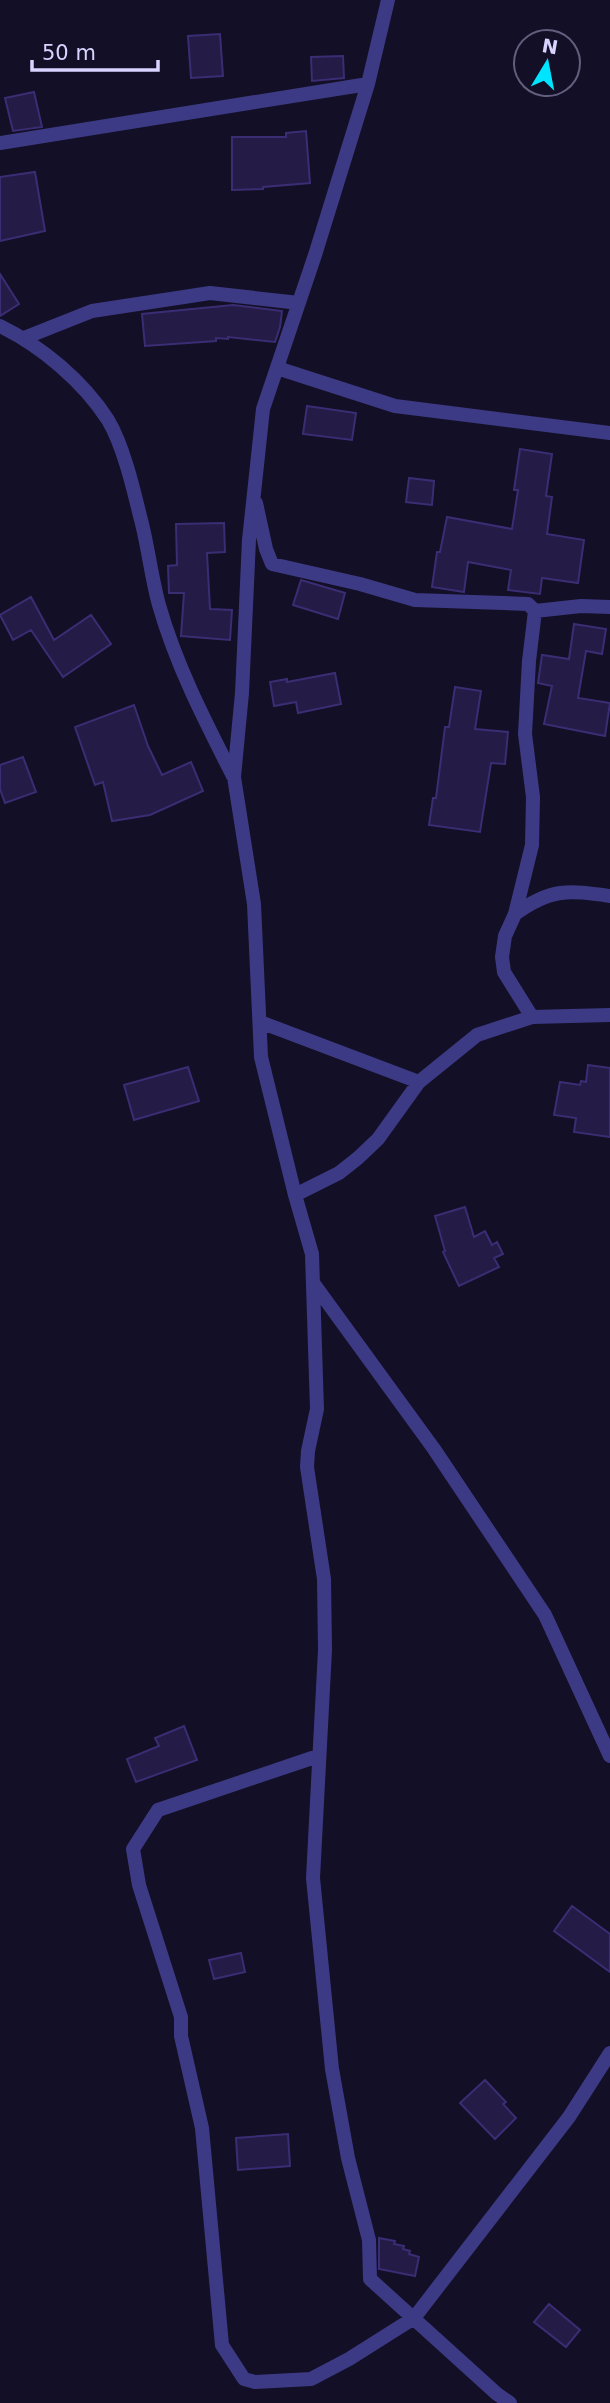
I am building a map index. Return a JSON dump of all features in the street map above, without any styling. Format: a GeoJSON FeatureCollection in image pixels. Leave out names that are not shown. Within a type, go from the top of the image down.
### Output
{"type":"FeatureCollection","features":[{"type":"Feature","properties":{"kind":"street"},"geometry":{"type":"LineString","coordinates":[[388,0],[368,84],[263,409],[248,540],[242,693],[234,777],[254,904],[261,1057],[312,1254],[317,1409],[307,1467],[324,1579],[325,1650],[313,1878],[332,2069],[348,2158],[369,2240],[370,2279],[510,2403]]}},
{"type":"Feature","properties":{"kind":"street"},"geometry":{"type":"LineString","coordinates":[[1,140],[368,84]]}},
{"type":"Feature","properties":{"kind":"street"},"geometry":{"type":"LineString","coordinates":[[24,338],[92,312],[210,293],[299,303]]}},
{"type":"Feature","properties":{"kind":"street"},"geometry":{"type":"LineString","coordinates":[[0,326],[24,338],[74,379],[108,420],[119,446],[140,516],[159,605],[193,697],[234,777]]}},
{"type":"Feature","properties":{"kind":"street"},"geometry":{"type":"LineString","coordinates":[[276,368],[395,406],[610,433]]}},
{"type":"Feature","properties":{"kind":"street"},"geometry":{"type":"LineString","coordinates":[[254,495],[265,549],[272,564],[415,600],[528,604],[535,611],[525,734],[533,797],[531,845],[515,914],[505,936],[502,957],[504,972],[532,1017]]}},
{"type":"Feature","properties":{"kind":"street"},"geometry":{"type":"LineString","coordinates":[[535,611],[581,606],[610,607]]}},
{"type":"Feature","properties":{"kind":"street"},"geometry":{"type":"LineString","coordinates":[[515,914],[535,899],[555,893],[581,892],[610,896]]}},
{"type":"Feature","properties":{"kind":"street"},"geometry":{"type":"LineString","coordinates":[[295,1195],[339,1173],[358,1158],[378,1139],[419,1082],[477,1035],[532,1017],[610,1014]]}},
{"type":"Feature","properties":{"kind":"street"},"geometry":{"type":"LineString","coordinates":[[260,1023],[419,1082]]}},
{"type":"Feature","properties":{"kind":"street"},"geometry":{"type":"LineString","coordinates":[[314,1284],[434,1449],[545,1615],[610,1756]]}},
{"type":"Feature","properties":{"kind":"street"},"geometry":{"type":"LineString","coordinates":[[318,1756],[158,1810],[133,1849],[139,1885],[181,2017],[181,2035],[202,2128],[222,2344],[244,2379],[255,2382],[311,2379],[349,2359],[414,2318],[569,2117],[610,2053]]}},
{"type":"Feature","properties":{"kind":"building"},"geometry":{"type":"Polygon","coordinates":[[[220,34],[223,76],[191,78],[188,36],[220,34]]]}},
{"type":"Feature","properties":{"kind":"building"},"geometry":{"type":"Polygon","coordinates":[[[343,56],[344,78],[312,81],[311,57],[343,56]]]}},
{"type":"Feature","properties":{"kind":"building"},"geometry":{"type":"Polygon","coordinates":[[[34,92],[42,127],[13,131],[5,98],[34,92]]]}},
{"type":"Feature","properties":{"kind":"building"},"geometry":{"type":"Polygon","coordinates":[[[306,131],[310,183],[232,190],[232,137],[286,137],[286,133],[306,131]]]}},
{"type":"Feature","properties":{"kind":"building"},"geometry":{"type":"Polygon","coordinates":[[[35,172],[45,231],[0,241],[0,177],[35,172]]]}},
{"type":"Feature","properties":{"kind":"building"},"geometry":{"type":"Polygon","coordinates":[[[0,274],[19,304],[0,316],[0,274]]]}},
{"type":"Feature","properties":{"kind":"building"},"geometry":{"type":"Polygon","coordinates":[[[233,305],[282,311],[275,342],[228,337],[216,338],[216,341],[145,346],[142,314],[233,305]]]}},
{"type":"Feature","properties":{"kind":"building"},"geometry":{"type":"Polygon","coordinates":[[[307,406],[356,413],[352,440],[303,434],[307,406]]]}},
{"type":"Feature","properties":{"kind":"building"},"geometry":{"type":"Polygon","coordinates":[[[520,449],[552,454],[546,496],[552,497],[547,534],[584,540],[578,583],[542,578],[540,594],[508,590],[511,570],[468,562],[464,592],[432,587],[437,552],[440,552],[447,517],[512,529],[520,449]]]}},
{"type":"Feature","properties":{"kind":"building"},"geometry":{"type":"Polygon","coordinates":[[[409,478],[434,481],[432,505],[406,502],[409,478]]]}},
{"type":"Feature","properties":{"kind":"building"},"geometry":{"type":"Polygon","coordinates":[[[224,523],[225,552],[207,553],[210,609],[232,610],[230,640],[181,636],[184,593],[169,593],[168,566],[177,565],[176,524],[224,523]]]}},
{"type":"Feature","properties":{"kind":"building"},"geometry":{"type":"Polygon","coordinates":[[[301,580],[345,593],[338,619],[293,605],[301,580]]]}},
{"type":"Feature","properties":{"kind":"building"},"geometry":{"type":"Polygon","coordinates":[[[31,597],[54,640],[91,615],[111,644],[63,677],[31,630],[13,640],[0,615],[31,597]]]}},
{"type":"Feature","properties":{"kind":"building"},"geometry":{"type":"Polygon","coordinates":[[[574,624],[606,629],[602,654],[586,651],[578,698],[610,703],[605,736],[544,724],[552,686],[538,683],[542,655],[569,659],[574,624]]]}},
{"type":"Feature","properties":{"kind":"building"},"geometry":{"type":"Polygon","coordinates":[[[335,673],[341,704],[298,713],[296,702],[274,706],[270,682],[287,679],[287,682],[335,673]]]}},
{"type":"Feature","properties":{"kind":"building"},"geometry":{"type":"Polygon","coordinates":[[[455,687],[481,691],[475,729],[508,732],[505,764],[491,763],[480,832],[429,825],[433,798],[436,798],[445,727],[449,727],[455,687]]]}},
{"type":"Feature","properties":{"kind":"building"},"geometry":{"type":"Polygon","coordinates":[[[134,705],[148,746],[162,775],[191,762],[203,791],[150,815],[112,821],[103,782],[95,785],[75,727],[134,705]]]}},
{"type":"Feature","properties":{"kind":"building"},"geometry":{"type":"Polygon","coordinates":[[[23,757],[36,792],[5,803],[0,789],[0,765],[23,757]]]}},
{"type":"Feature","properties":{"kind":"building"},"geometry":{"type":"Polygon","coordinates":[[[588,1065],[610,1068],[610,1137],[574,1132],[576,1118],[554,1115],[560,1082],[580,1085],[581,1081],[586,1082],[588,1065]]]}},
{"type":"Feature","properties":{"kind":"building"},"geometry":{"type":"Polygon","coordinates":[[[188,1067],[199,1101],[134,1120],[124,1085],[188,1067]]]}},
{"type":"Feature","properties":{"kind":"building"},"geometry":{"type":"Polygon","coordinates":[[[465,1207],[474,1237],[485,1231],[492,1245],[497,1242],[503,1254],[494,1258],[499,1267],[459,1286],[443,1252],[445,1251],[435,1216],[465,1207]]]}},
{"type":"Feature","properties":{"kind":"building"},"geometry":{"type":"Polygon","coordinates":[[[184,1726],[197,1760],[136,1782],[127,1759],[159,1746],[155,1738],[184,1726]]]}},
{"type":"Feature","properties":{"kind":"building"},"geometry":{"type":"Polygon","coordinates":[[[572,1906],[610,1934],[610,1972],[554,1931],[572,1906]]]}},
{"type":"Feature","properties":{"kind":"building"},"geometry":{"type":"Polygon","coordinates":[[[241,1953],[245,1972],[214,1979],[209,1960],[241,1953]]]}},
{"type":"Feature","properties":{"kind":"building"},"geometry":{"type":"Polygon","coordinates":[[[485,2080],[506,2102],[503,2104],[516,2118],[495,2139],[460,2103],[485,2080]]]}},
{"type":"Feature","properties":{"kind":"building"},"geometry":{"type":"Polygon","coordinates":[[[288,2134],[290,2166],[238,2170],[236,2138],[288,2134]]]}},
{"type":"Feature","properties":{"kind":"building"},"geometry":{"type":"Polygon","coordinates":[[[379,2238],[395,2241],[394,2244],[404,2246],[403,2249],[410,2251],[409,2254],[419,2257],[415,2276],[379,2269],[379,2238]]]}},
{"type":"Feature","properties":{"kind":"building"},"geometry":{"type":"Polygon","coordinates":[[[549,2304],[580,2330],[566,2347],[534,2322],[549,2304]]]}}]}
